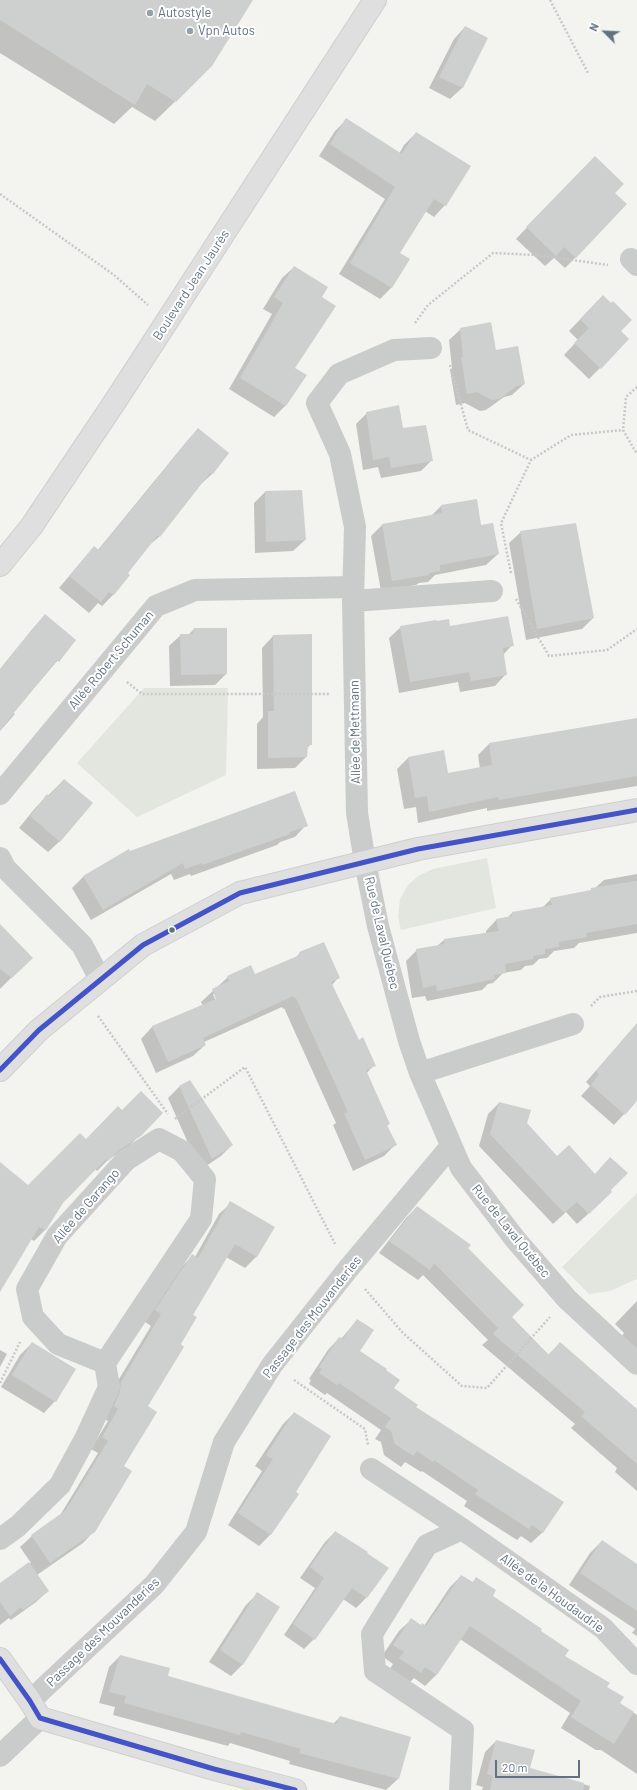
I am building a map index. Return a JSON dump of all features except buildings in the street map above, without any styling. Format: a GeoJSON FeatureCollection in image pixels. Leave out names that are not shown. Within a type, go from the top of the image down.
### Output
{"type":"FeatureCollection","features":[{"type":"Feature","properties":{"kind":"street","name":"Boulevard Jean Jaurès"},"geometry":{"type":"LineString","coordinates":[[0,565],[31,527],[375,0]]}},
{"type":"Feature","properties":{"kind":"street","name":"Allée de Mettmann"},"geometry":{"type":"LineString","coordinates":[[365,862],[357,813],[353,594],[355,527],[340,454],[317,403],[339,374],[394,350],[432,348]]}},
{"type":"Feature","properties":{"kind":"street","name":"Allée Robert Schuman"},"geometry":{"type":"LineString","coordinates":[[0,794],[156,606],[195,590],[353,594]]}},
{"type":"Feature","properties":{"kind":"street"},"geometry":{"type":"LineString","coordinates":[[353,594],[492,591]]}},
{"type":"Feature","properties":{"kind":"street"},"geometry":{"type":"LineString","coordinates":[[0,1070],[39,1030],[142,945],[240,893],[418,849],[637,810]]}},
{"type":"Feature","properties":{"kind":"street"},"geometry":{"type":"LineString","coordinates":[[0,858],[5,868],[82,945],[100,979]]}},
{"type":"Feature","properties":{"kind":"street","name":"Rue de Laval Québec"},"geometry":{"type":"LineString","coordinates":[[365,862],[378,926],[408,1041],[420,1073],[446,1130],[451,1146],[461,1168],[520,1245],[566,1299],[637,1364]]}},
{"type":"Feature","properties":{"kind":"street"},"geometry":{"type":"LineString","coordinates":[[420,1073],[573,1024]]}},
{"type":"Feature","properties":{"kind":"street"},"geometry":{"type":"LineString","coordinates":[[0,1539],[18,1526],[60,1485],[84,1440],[109,1387],[105,1363],[202,1219],[205,1179],[182,1151],[159,1140]]}},
{"type":"Feature","properties":{"kind":"street","name":"Allée de Garango"},"geometry":{"type":"LineString","coordinates":[[33,1317],[27,1289],[57,1236],[126,1160],[159,1140]]}},
{"type":"Feature","properties":{"kind":"street","name":"Passage des Mouvanderies"},"geometry":{"type":"LineString","coordinates":[[0,1756],[35,1710],[154,1585],[196,1532],[224,1442],[272,1365],[348,1269],[451,1146]]}},
{"type":"Feature","properties":{"kind":"street"},"geometry":{"type":"LineString","coordinates":[[33,1317],[58,1344],[105,1363]]}},
{"type":"Feature","properties":{"kind":"street","name":"Allée de la Houdaudrie"},"geometry":{"type":"LineString","coordinates":[[371,1469],[462,1529],[603,1628],[637,1664]]}},
{"type":"Feature","properties":{"kind":"street"},"geometry":{"type":"LineString","coordinates":[[460,1790],[463,1730],[375,1671],[372,1634],[427,1545],[462,1529]]}},
{"type":"Feature","properties":{"kind":"street"},"geometry":{"type":"LineString","coordinates":[[0,1659],[35,1710],[214,1769],[295,1790]]}},
{"type":"Feature","properties":{"kind":"path"},"geometry":{"type":"LineString","coordinates":[[550,0],[588,73]]}},
{"type":"Feature","properties":{"kind":"path"},"geometry":{"type":"LineString","coordinates":[[0,194],[114,275],[166,322]]}},
{"type":"Feature","properties":{"kind":"path"},"geometry":{"type":"LineString","coordinates":[[394,350],[428,305],[493,253],[537,255],[606,266],[634,262]]}},
{"type":"Feature","properties":{"kind":"path"},"geometry":{"type":"LineString","coordinates":[[432,348],[448,358],[468,430],[531,460]]}},
{"type":"Feature","properties":{"kind":"path"},"geometry":{"type":"LineString","coordinates":[[637,387],[626,397],[623,430],[637,454]]}},
{"type":"Feature","properties":{"kind":"path"},"geometry":{"type":"LineString","coordinates":[[511,575],[501,523],[531,460],[571,436],[623,430]]}},
{"type":"Feature","properties":{"kind":"path"},"geometry":{"type":"LineString","coordinates":[[492,591],[515,597],[549,656],[607,650],[637,629]]}},
{"type":"Feature","properties":{"kind":"path"},"geometry":{"type":"LineString","coordinates":[[107,666],[142,694],[354,694]]}},
{"type":"Feature","properties":{"kind":"path"},"geometry":{"type":"LineString","coordinates":[[573,1024],[600,997],[637,992]]}},
{"type":"Feature","properties":{"kind":"path"},"geometry":{"type":"LineString","coordinates":[[83,994],[173,1120],[159,1140]]}},
{"type":"Feature","properties":{"kind":"path"},"geometry":{"type":"LineString","coordinates":[[0,1383],[33,1317]]}},
{"type":"Feature","properties":{"kind":"path"},"geometry":{"type":"LineString","coordinates":[[272,1365],[366,1429],[371,1469]]}},
{"type":"Feature","properties":{"kind":"shaded area"},"geometry":{"type":"Polygon","coordinates":[[[144,688],[228,688],[226,775],[137,817],[77,763],[144,688]]]}},
{"type":"Feature","properties":{"kind":"shaded area"},"geometry":{"type":"Polygon","coordinates":[[[487,858],[496,908],[401,930],[398,916],[400,899],[408,885],[418,876],[433,869],[487,858]]]}},
{"type":"Feature","properties":{"kind":"shaded area"},"geometry":{"type":"Polygon","coordinates":[[[637,1193],[637,1279],[610,1291],[589,1294],[562,1267],[637,1193]]]}},
{"type":"Feature","properties":{"kind":"transit line"},"geometry":{"type":"LineString","coordinates":[[0,1070],[39,1030],[143,945],[240,893],[418,849],[637,810]]}},
{"type":"Feature","properties":{"kind":"transit line"},"geometry":{"type":"LineString","coordinates":[[0,1659],[30,1701],[40,1718],[214,1769],[295,1790]]}},
{"type":"Feature","properties":{"kind":"place","name":"Autostyle"},"geometry":{"type":"Point","coordinates":[150,13]}},
{"type":"Feature","properties":{"kind":"place","name":"Vpn Autos"},"geometry":{"type":"Point","coordinates":[190,31]}}]}
